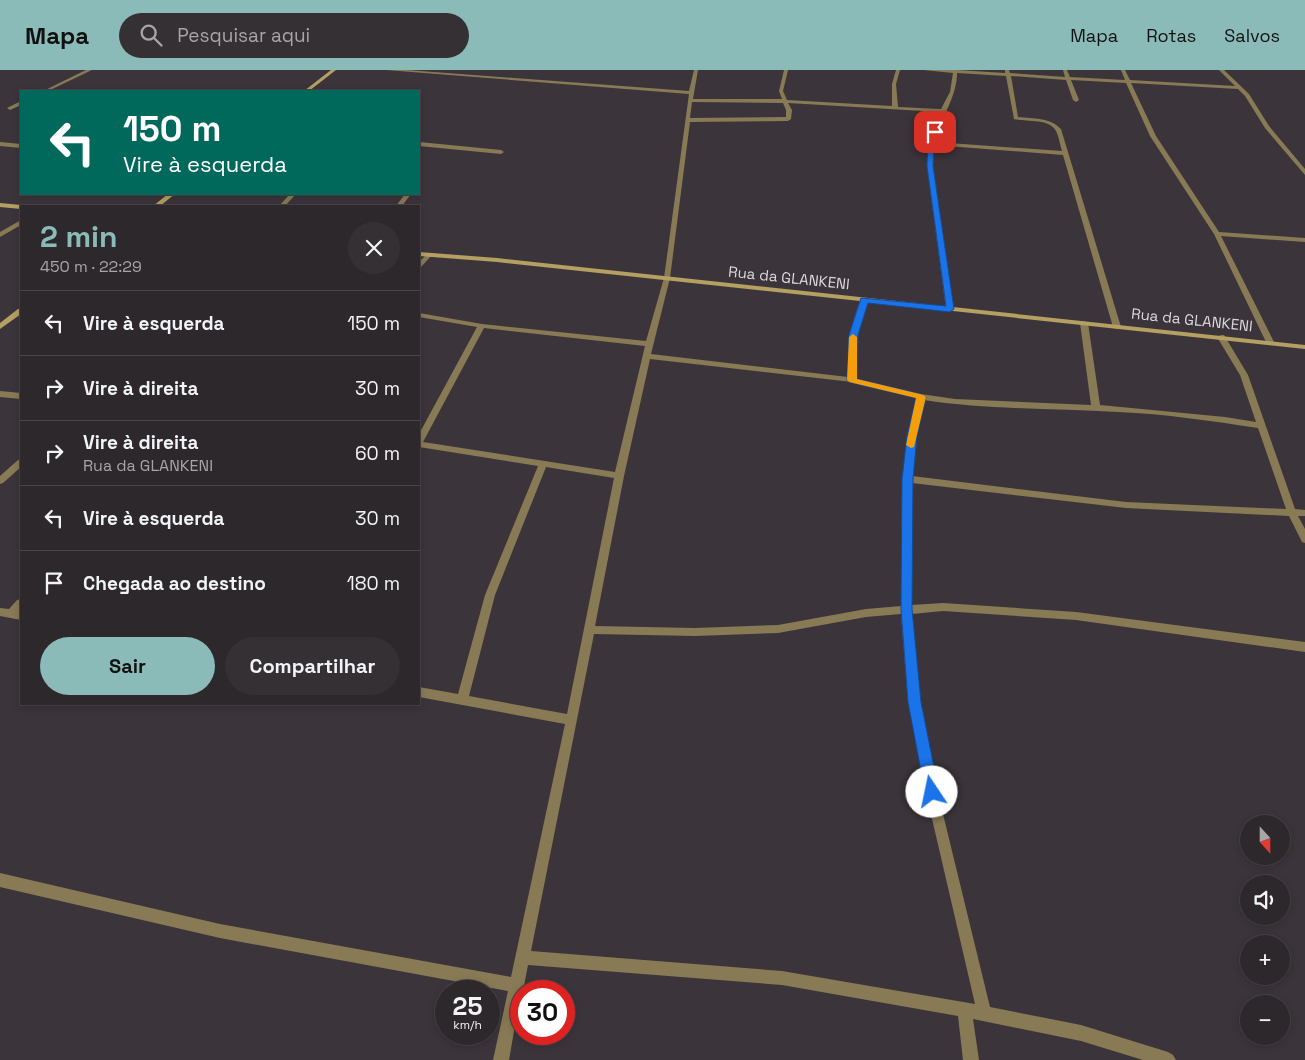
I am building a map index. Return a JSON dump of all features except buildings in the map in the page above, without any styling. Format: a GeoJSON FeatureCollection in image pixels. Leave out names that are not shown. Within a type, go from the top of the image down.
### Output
{"type":"FeatureCollection","features":[{"type":"Feature","properties":{"kind":"street"},"geometry":{"type":"LineString","coordinates":[[47,90],[90,70]]}},
{"type":"Feature","properties":{"kind":"street"},"geometry":{"type":"LineString","coordinates":[[307,90],[334,70]]}},
{"type":"Feature","properties":{"kind":"street"},"geometry":{"type":"LineString","coordinates":[[388,70],[497,76],[691,97],[943,111]]}},
{"type":"Feature","properties":{"kind":"street"},"geometry":{"type":"LineString","coordinates":[[517,980],[572,720],[619,476],[667,278],[696,70]]}},
{"type":"Feature","properties":{"kind":"street"},"geometry":{"type":"LineString","coordinates":[[688,120],[785,120],[789,118],[789,110],[781,91],[786,70]]}},
{"type":"Feature","properties":{"kind":"street"},"geometry":{"type":"LineString","coordinates":[[895,107],[894,84],[898,70]]}},
{"type":"Feature","properties":{"kind":"street"},"geometry":{"type":"LineString","coordinates":[[925,70],[1008,72],[1069,78],[1240,88]]}},
{"type":"Feature","properties":{"kind":"street"},"geometry":{"type":"LineString","coordinates":[[1065,70],[1076,100]]}},
{"type":"Feature","properties":{"kind":"street"},"geometry":{"type":"LineString","coordinates":[[1122,70],[1153,136],[1217,234],[1270,342]]}},
{"type":"Feature","properties":{"kind":"street"},"geometry":{"type":"LineString","coordinates":[[1221,70],[1247,95],[1267,127],[1305,173]]}},
{"type":"Feature","properties":{"kind":"street"},"geometry":{"type":"LineString","coordinates":[[950,309],[930,166],[931,143],[943,111],[953,96],[955,71]]}},
{"type":"Feature","properties":{"kind":"street"},"geometry":{"type":"LineString","coordinates":[[1008,72],[1016,118],[1045,121],[1054,125],[1065,153],[1117,327]]}},
{"type":"Feature","properties":{"kind":"street"},"geometry":{"type":"LineString","coordinates":[[10,108],[20,103]]}},
{"type":"Feature","properties":{"kind":"street"},"geometry":{"type":"LineString","coordinates":[[931,143],[1065,153]]}},
{"type":"Feature","properties":{"kind":"street"},"geometry":{"type":"LineString","coordinates":[[0,144],[20,146]]}},
{"type":"Feature","properties":{"kind":"street"},"geometry":{"type":"LineString","coordinates":[[420,144],[501,152]]}},
{"type":"Feature","properties":{"kind":"street"},"geometry":{"type":"LineString","coordinates":[[157,205],[171,195]]}},
{"type":"Feature","properties":{"kind":"street"},"geometry":{"type":"LineString","coordinates":[[283,205],[291,195]]}},
{"type":"Feature","properties":{"kind":"street"},"geometry":{"type":"LineString","coordinates":[[0,205],[20,207]]}},
{"type":"Feature","properties":{"kind":"street"},"geometry":{"type":"LineString","coordinates":[[0,235],[20,223]]}},
{"type":"Feature","properties":{"kind":"street"},"geometry":{"type":"LineString","coordinates":[[1217,234],[1305,240]]}},
{"type":"Feature","properties":{"kind":"street","name":"Rua da GLANKENI"},"geometry":{"type":"LineString","coordinates":[[420,254],[497,260],[1305,347]]}},
{"type":"Feature","properties":{"kind":"street"},"geometry":{"type":"LineString","coordinates":[[420,265],[428,255]]}},
{"type":"Feature","properties":{"kind":"street"},"geometry":{"type":"LineString","coordinates":[[852,380],[853,335],[864,300]]}},
{"type":"Feature","properties":{"kind":"street"},"geometry":{"type":"LineString","coordinates":[[0,328],[20,312]]}},
{"type":"Feature","properties":{"kind":"street"},"geometry":{"type":"LineString","coordinates":[[420,315],[482,326],[650,344]]}},
{"type":"Feature","properties":{"kind":"street"},"geometry":{"type":"LineString","coordinates":[[1084,323],[1096,408]]}},
{"type":"Feature","properties":{"kind":"street"},"geometry":{"type":"LineString","coordinates":[[420,440],[482,326]]}},
{"type":"Feature","properties":{"kind":"street"},"geometry":{"type":"LineString","coordinates":[[1220,337],[1244,375],[1292,514],[1305,538]]}},
{"type":"Feature","properties":{"kind":"street"},"geometry":{"type":"LineString","coordinates":[[647,356],[852,380],[921,397],[955,402],[1096,408],[1225,420],[1262,426]]}},
{"type":"Feature","properties":{"kind":"street"},"geometry":{"type":"LineString","coordinates":[[0,394],[20,396]]}},
{"type":"Feature","properties":{"kind":"street"},"geometry":{"type":"LineString","coordinates":[[921,397],[912,436],[907,479],[906,609],[914,702],[936,810],[984,1013]]}},
{"type":"Feature","properties":{"kind":"street"},"geometry":{"type":"LineString","coordinates":[[420,442],[619,476]]}},
{"type":"Feature","properties":{"kind":"street"},"geometry":{"type":"LineString","coordinates":[[0,481],[20,463]]}},
{"type":"Feature","properties":{"kind":"street"},"geometry":{"type":"LineString","coordinates":[[462,700],[490,595],[543,464]]}},
{"type":"Feature","properties":{"kind":"street"},"geometry":{"type":"LineString","coordinates":[[907,479],[1126,505],[1292,514],[1305,513]]}},
{"type":"Feature","properties":{"kind":"street"},"geometry":{"type":"LineString","coordinates":[[11,614],[20,604]]}},
{"type":"Feature","properties":{"kind":"street"},"geometry":{"type":"LineString","coordinates":[[590,630],[695,632],[778,629],[866,613],[943,607],[1076,616],[1305,647]]}},
{"type":"Feature","properties":{"kind":"street"},"geometry":{"type":"LineString","coordinates":[[420,692],[572,720]]}},
{"type":"Feature","properties":{"kind":"street"},"geometry":{"type":"LineString","coordinates":[[0,880],[220,931],[510,984]]}},
{"type":"Feature","properties":{"kind":"street"},"geometry":{"type":"LineString","coordinates":[[523,957],[782,978],[984,1013],[1081,1033],[1168,1060]]}},
{"type":"Feature","properties":{"kind":"street"},"geometry":{"type":"LineString","coordinates":[[965,1011],[971,1060]]}},
{"type":"Feature","properties":{"kind":"street"},"geometry":{"type":"LineString","coordinates":[[501,1060],[510,1015]]}},
{"type":"Feature","properties":{"kind":"slow traffic"},"geometry":{"type":"LineString","coordinates":[[853,337],[852,380],[921,397],[911,445]]}},
{"type":"Feature","properties":{"kind":"route"},"geometry":{"type":"LineString","coordinates":[[932,792],[914,702],[906,609],[907,479],[912,436],[921,397],[852,380],[853,335],[864,300],[950,309],[930,166],[930,149],[935,132]]}}]}
